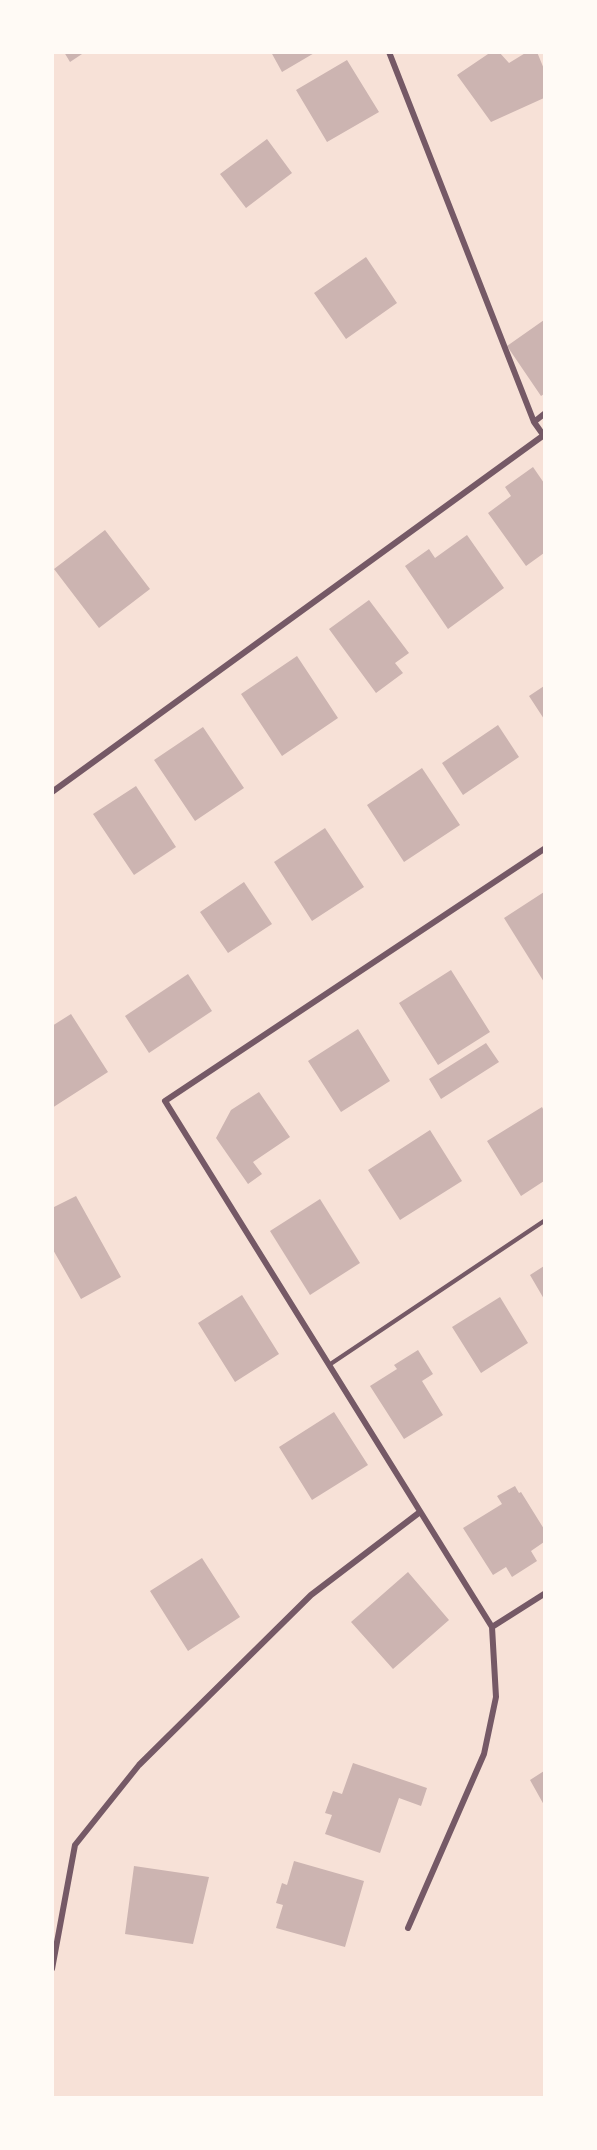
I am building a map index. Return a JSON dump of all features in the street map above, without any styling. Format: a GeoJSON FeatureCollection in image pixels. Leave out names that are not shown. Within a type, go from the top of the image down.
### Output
{"type":"FeatureCollection","features":[{"type":"Feature","properties":{"kind":"street"},"geometry":{"type":"LineString","coordinates":[[52,792],[544,435],[534,422],[389,52]]}},
{"type":"Feature","properties":{"kind":"street"},"geometry":{"type":"LineString","coordinates":[[534,422],[544,414]]}},
{"type":"Feature","properties":{"kind":"street"},"geometry":{"type":"LineString","coordinates":[[408,1928],[484,1754],[496,1697],[492,1627],[165,1101],[544,849]]}},
{"type":"Feature","properties":{"kind":"street"},"geometry":{"type":"LineString","coordinates":[[52,1969],[75,1845],[139,1765],[311,1595],[420,1512]]}},
{"type":"Feature","properties":{"kind":"street"},"geometry":{"type":"LineString","coordinates":[[492,1627],[544,1594]]}},
{"type":"Feature","properties":{"kind":"lane"},"geometry":{"type":"LineString","coordinates":[[329,1365],[544,1221]]}},
{"type":"Feature","properties":{"kind":"building"},"geometry":{"type":"Polygon","coordinates":[[[64,52],[85,52],[70,62],[64,52]]]}},
{"type":"Feature","properties":{"kind":"building"},"geometry":{"type":"Polygon","coordinates":[[[271,52],[316,52],[282,72],[271,52]]]}},
{"type":"Feature","properties":{"kind":"building"},"geometry":{"type":"Polygon","coordinates":[[[491,52],[499,52],[509,63],[527,52],[537,52],[544,69],[544,98],[491,122],[457,75],[491,52]]]}},
{"type":"Feature","properties":{"kind":"building"},"geometry":{"type":"Polygon","coordinates":[[[347,60],[379,112],[327,142],[296,90],[347,60]]]}},
{"type":"Feature","properties":{"kind":"building"},"geometry":{"type":"Polygon","coordinates":[[[267,139],[292,173],[246,208],[220,174],[267,139]]]}},
{"type":"Feature","properties":{"kind":"building"},"geometry":{"type":"Polygon","coordinates":[[[366,257],[397,303],[346,339],[314,293],[366,257]]]}},
{"type":"Feature","properties":{"kind":"building"},"geometry":{"type":"Polygon","coordinates":[[[544,320],[544,394],[541,396],[507,346],[544,320]]]}},
{"type":"Feature","properties":{"kind":"building"},"geometry":{"type":"Polygon","coordinates":[[[533,467],[544,483],[544,553],[526,566],[488,513],[511,496],[505,487],[533,467]]]}},
{"type":"Feature","properties":{"kind":"building"},"geometry":{"type":"Polygon","coordinates":[[[105,530],[150,589],[99,628],[54,569],[105,530]]]}},
{"type":"Feature","properties":{"kind":"building"},"geometry":{"type":"Polygon","coordinates":[[[467,535],[504,588],[448,629],[405,566],[429,549],[435,558],[467,535]]]}},
{"type":"Feature","properties":{"kind":"building"},"geometry":{"type":"Polygon","coordinates":[[[369,600],[409,653],[395,663],[403,673],[376,693],[329,629],[369,600]]]}},
{"type":"Feature","properties":{"kind":"building"},"geometry":{"type":"Polygon","coordinates":[[[297,656],[338,718],[282,756],[241,694],[297,656]]]}},
{"type":"Feature","properties":{"kind":"building"},"geometry":{"type":"Polygon","coordinates":[[[544,686],[544,719],[529,696],[544,686]]]}},
{"type":"Feature","properties":{"kind":"building"},"geometry":{"type":"Polygon","coordinates":[[[498,725],[519,757],[463,795],[442,763],[498,725]]]}},
{"type":"Feature","properties":{"kind":"building"},"geometry":{"type":"Polygon","coordinates":[[[203,727],[244,788],[195,821],[154,760],[203,727]]]}},
{"type":"Feature","properties":{"kind":"building"},"geometry":{"type":"Polygon","coordinates":[[[422,768],[460,825],[404,862],[367,805],[422,768]]]}},
{"type":"Feature","properties":{"kind":"building"},"geometry":{"type":"Polygon","coordinates":[[[136,786],[176,847],[134,875],[93,814],[136,786]]]}},
{"type":"Feature","properties":{"kind":"building"},"geometry":{"type":"Polygon","coordinates":[[[325,828],[364,887],[312,921],[274,862],[325,828]]]}},
{"type":"Feature","properties":{"kind":"building"},"geometry":{"type":"Polygon","coordinates":[[[244,882],[272,924],[228,953],[200,912],[244,882]]]}},
{"type":"Feature","properties":{"kind":"building"},"geometry":{"type":"Polygon","coordinates":[[[544,892],[544,982],[504,918],[544,892]]]}},
{"type":"Feature","properties":{"kind":"building"},"geometry":{"type":"Polygon","coordinates":[[[451,970],[490,1032],[438,1065],[399,1003],[451,970]]]}},
{"type":"Feature","properties":{"kind":"building"},"geometry":{"type":"Polygon","coordinates":[[[188,974],[212,1011],[149,1053],[125,1016],[188,974]]]}},
{"type":"Feature","properties":{"kind":"building"},"geometry":{"type":"Polygon","coordinates":[[[71,1014],[108,1072],[52,1108],[52,1026],[71,1014]]]}},
{"type":"Feature","properties":{"kind":"building"},"geometry":{"type":"Polygon","coordinates":[[[358,1029],[390,1081],[341,1112],[308,1061],[358,1029]]]}},
{"type":"Feature","properties":{"kind":"building"},"geometry":{"type":"Polygon","coordinates":[[[486,1043],[499,1062],[441,1099],[429,1079],[486,1043]]]}},
{"type":"Feature","properties":{"kind":"building"},"geometry":{"type":"Polygon","coordinates":[[[259,1092],[290,1137],[253,1162],[262,1174],[248,1184],[216,1138],[231,1110],[259,1092]]]}},
{"type":"Feature","properties":{"kind":"building"},"geometry":{"type":"Polygon","coordinates":[[[542,1107],[544,1111],[544,1181],[521,1196],[487,1141],[542,1107]]]}},
{"type":"Feature","properties":{"kind":"building"},"geometry":{"type":"Polygon","coordinates":[[[430,1130],[462,1181],[400,1220],[368,1170],[430,1130]]]}},
{"type":"Feature","properties":{"kind":"building"},"geometry":{"type":"Polygon","coordinates":[[[76,1196],[121,1277],[81,1299],[52,1248],[52,1208],[76,1196]]]}},
{"type":"Feature","properties":{"kind":"building"},"geometry":{"type":"Polygon","coordinates":[[[320,1199],[360,1263],[310,1295],[270,1231],[320,1199]]]}},
{"type":"Feature","properties":{"kind":"building"},"geometry":{"type":"Polygon","coordinates":[[[544,1266],[544,1299],[530,1275],[544,1266]]]}},
{"type":"Feature","properties":{"kind":"building"},"geometry":{"type":"Polygon","coordinates":[[[242,1295],[279,1354],[235,1382],[198,1323],[242,1295]]]}},
{"type":"Feature","properties":{"kind":"building"},"geometry":{"type":"Polygon","coordinates":[[[500,1297],[528,1343],[481,1373],[452,1327],[500,1297]]]}},
{"type":"Feature","properties":{"kind":"building"},"geometry":{"type":"Polygon","coordinates":[[[418,1350],[433,1374],[422,1381],[443,1415],[404,1439],[370,1386],[397,1369],[394,1365],[418,1350]]]}},
{"type":"Feature","properties":{"kind":"building"},"geometry":{"type":"Polygon","coordinates":[[[334,1412],[368,1465],[312,1500],[279,1447],[334,1412]]]}},
{"type":"Feature","properties":{"kind":"building"},"geometry":{"type":"Polygon","coordinates":[[[515,1486],[544,1529],[544,1542],[531,1551],[537,1561],[512,1577],[506,1567],[493,1575],[463,1528],[502,1504],[497,1496],[515,1486]]]}},
{"type":"Feature","properties":{"kind":"building"},"geometry":{"type":"Polygon","coordinates":[[[202,1558],[240,1617],[188,1651],[150,1591],[202,1558]]]}},
{"type":"Feature","properties":{"kind":"building"},"geometry":{"type":"Polygon","coordinates":[[[408,1572],[449,1620],[393,1669],[351,1622],[408,1572]]]}},
{"type":"Feature","properties":{"kind":"building"},"geometry":{"type":"Polygon","coordinates":[[[353,1763],[427,1788],[421,1806],[399,1798],[380,1853],[325,1834],[332,1815],[325,1813],[333,1791],[342,1794],[353,1763]]]}},
{"type":"Feature","properties":{"kind":"building"},"geometry":{"type":"Polygon","coordinates":[[[544,1771],[544,1805],[530,1780],[544,1771]]]}},
{"type":"Feature","properties":{"kind":"building"},"geometry":{"type":"Polygon","coordinates":[[[294,1861],[364,1881],[345,1947],[276,1928],[283,1905],[276,1903],[282,1883],[287,1885],[294,1861]]]}},
{"type":"Feature","properties":{"kind":"building"},"geometry":{"type":"Polygon","coordinates":[[[134,1866],[209,1877],[193,1944],[125,1934],[134,1866]]]}}]}
